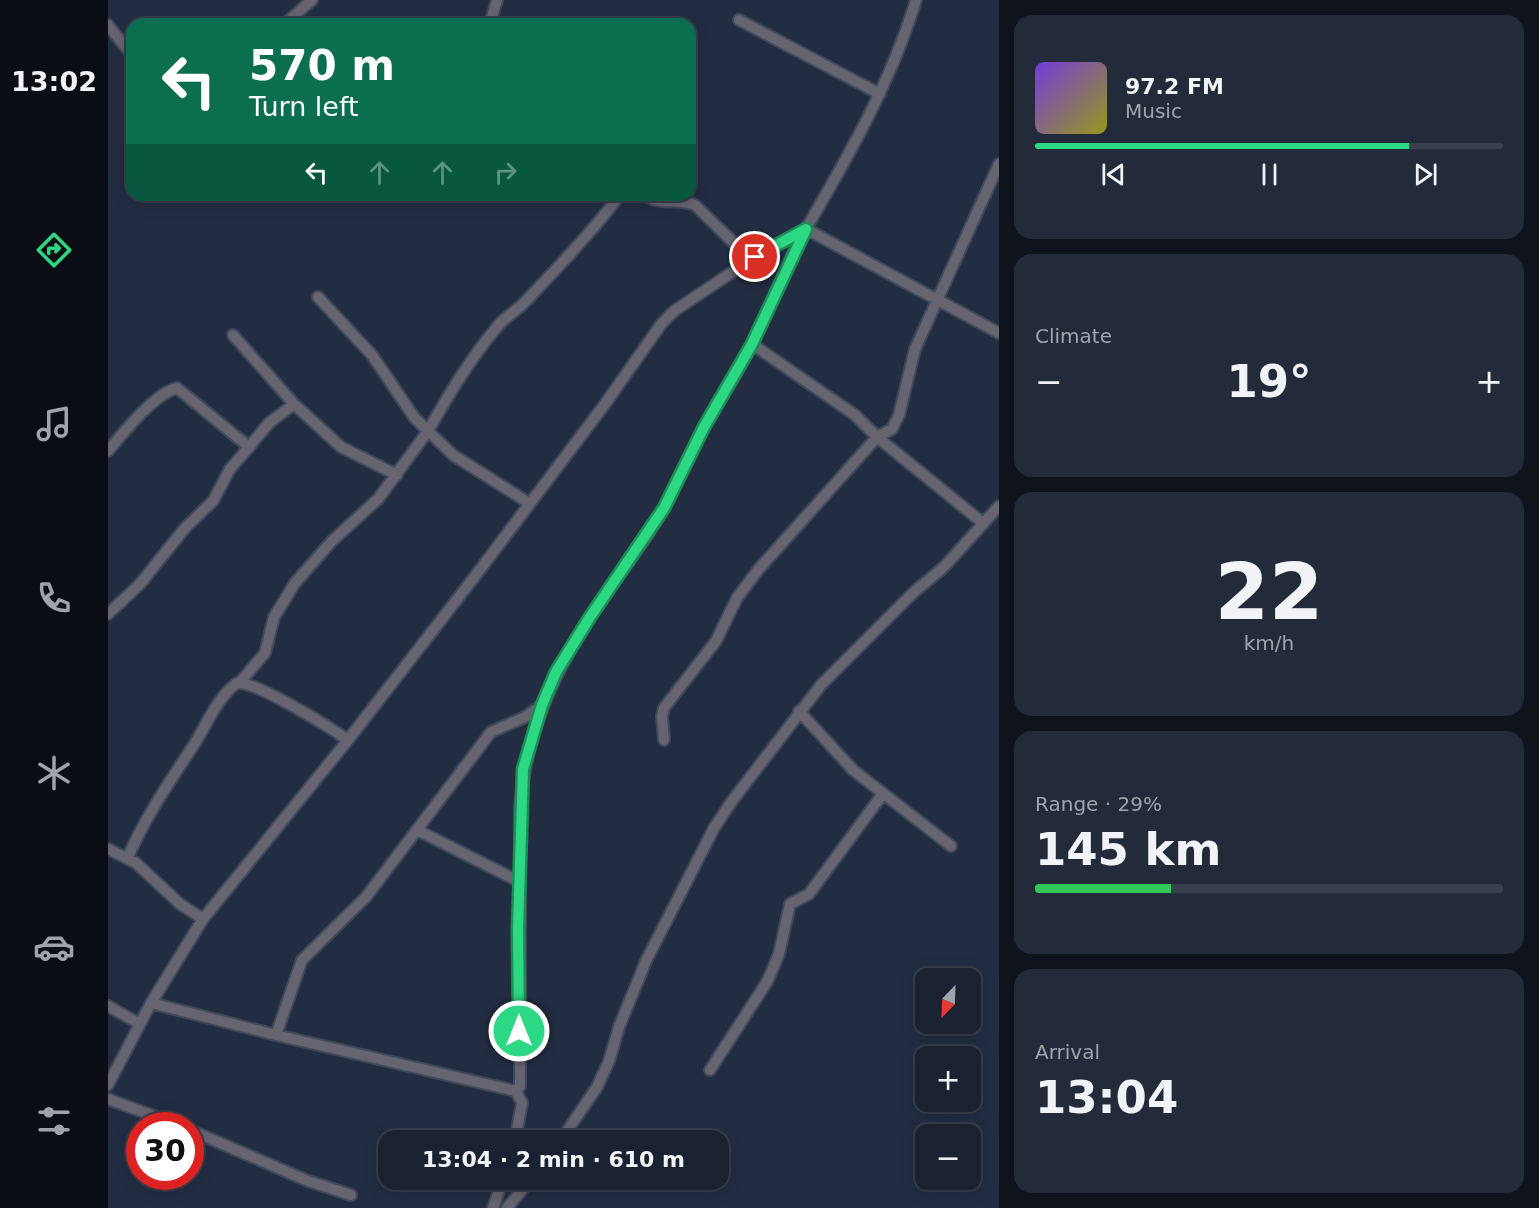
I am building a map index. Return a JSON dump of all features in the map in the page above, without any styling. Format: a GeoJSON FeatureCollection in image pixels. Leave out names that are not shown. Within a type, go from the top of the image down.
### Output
{"type":"FeatureCollection","features":[{"type":"Feature","properties":{"kind":"street"},"geometry":{"type":"LineString","coordinates":[[292,18],[312,0]]}},
{"type":"Feature","properties":{"kind":"street"},"geometry":{"type":"LineString","coordinates":[[492,18],[497,0]]}},
{"type":"Feature","properties":{"kind":"street"},"geometry":{"type":"LineString","coordinates":[[516,1091],[520,1086],[520,882],[523,769],[542,705],[556,672],[590,617],[664,508],[704,427],[752,344],[806,229],[848,159],[880,94],[906,34],[916,0]]}},
{"type":"Feature","properties":{"kind":"street"},"geometry":{"type":"LineString","coordinates":[[739,20],[880,94]]}},
{"type":"Feature","properties":{"kind":"street"},"geometry":{"type":"LineString","coordinates":[[108,25],[126,48]]}},
{"type":"Feature","properties":{"kind":"street"},"geometry":{"type":"LineString","coordinates":[[664,741],[662,716],[664,708],[716,642],[737,598],[758,570],[877,437],[892,429],[899,415],[915,349],[998,167]]}},
{"type":"Feature","properties":{"kind":"street"},"geometry":{"type":"LineString","coordinates":[[128,858],[143,826],[213,711],[231,688],[257,666],[265,653],[274,617],[295,583],[332,541],[378,500],[428,431],[469,361],[494,331],[593,230],[615,201]]}},
{"type":"Feature","properties":{"kind":"street"},"geometry":{"type":"LineString","coordinates":[[654,201],[686,201],[695,205],[737,246],[755,257]]}},
{"type":"Feature","properties":{"kind":"street"},"geometry":{"type":"LineString","coordinates":[[108,1085],[152,1003],[203,919],[348,740],[605,404],[662,323],[674,311],[755,257],[806,229]]}},
{"type":"Feature","properties":{"kind":"street"},"geometry":{"type":"LineString","coordinates":[[806,229],[999,333]]}},
{"type":"Feature","properties":{"kind":"street"},"geometry":{"type":"LineString","coordinates":[[318,297],[372,355],[414,417],[428,431],[453,455],[529,503]]}},
{"type":"Feature","properties":{"kind":"street"},"geometry":{"type":"LineString","coordinates":[[232,335],[294,404],[341,447],[397,475]]}},
{"type":"Feature","properties":{"kind":"street"},"geometry":{"type":"LineString","coordinates":[[752,344],[855,416],[877,437],[983,523]]}},
{"type":"Feature","properties":{"kind":"street"},"geometry":{"type":"LineString","coordinates":[[108,452],[146,411],[169,390],[177,388],[249,447]]}},
{"type":"Feature","properties":{"kind":"street"},"geometry":{"type":"LineString","coordinates":[[108,614],[140,584],[185,528],[213,501],[230,470],[269,423],[294,404]]}},
{"type":"Feature","properties":{"kind":"street"},"geometry":{"type":"LineString","coordinates":[[568,1130],[597,1087],[646,961],[714,828],[799,711],[857,648],[944,567],[999,506]]}},
{"type":"Feature","properties":{"kind":"street"},"geometry":{"type":"LineString","coordinates":[[240,682],[309,716],[348,740]]}},
{"type":"Feature","properties":{"kind":"street"},"geometry":{"type":"LineString","coordinates":[[276,1035],[302,960],[366,897],[490,732],[525,717],[542,705]]}},
{"type":"Feature","properties":{"kind":"street"},"geometry":{"type":"LineString","coordinates":[[799,711],[853,770],[882,795],[951,846]]}},
{"type":"Feature","properties":{"kind":"street"},"geometry":{"type":"LineString","coordinates":[[710,1070],[767,982],[779,954],[790,904],[809,894],[882,795]]}},
{"type":"Feature","properties":{"kind":"street"},"geometry":{"type":"LineString","coordinates":[[417,830],[520,882]]}},
{"type":"Feature","properties":{"kind":"street"},"geometry":{"type":"LineString","coordinates":[[108,849],[128,858],[180,904],[203,919]]}},
{"type":"Feature","properties":{"kind":"street"},"geometry":{"type":"LineString","coordinates":[[152,1003],[276,1035],[516,1091]]}},
{"type":"Feature","properties":{"kind":"street"},"geometry":{"type":"LineString","coordinates":[[108,1006],[140,1024]]}},
{"type":"Feature","properties":{"kind":"street"},"geometry":{"type":"LineString","coordinates":[[516,1091],[522,1103],[516,1130]]}},
{"type":"Feature","properties":{"kind":"street"},"geometry":{"type":"LineString","coordinates":[[108,1099],[143,1112]]}},
{"type":"Feature","properties":{"kind":"street"},"geometry":{"type":"LineString","coordinates":[[204,1136],[308,1181],[351,1195]]}},
{"type":"Feature","properties":{"kind":"street"},"geometry":{"type":"LineString","coordinates":[[493,1208],[499,1190]]}},
{"type":"Feature","properties":{"kind":"street"},"geometry":{"type":"LineString","coordinates":[[507,1208],[522,1190]]}},
{"type":"Feature","properties":{"kind":"route"},"geometry":{"type":"LineString","coordinates":[[519,1031],[520,807],[523,769],[529,744],[556,672],[590,617],[664,508],[704,427],[752,344],[806,229],[784,239],[755,257]]}}]}
